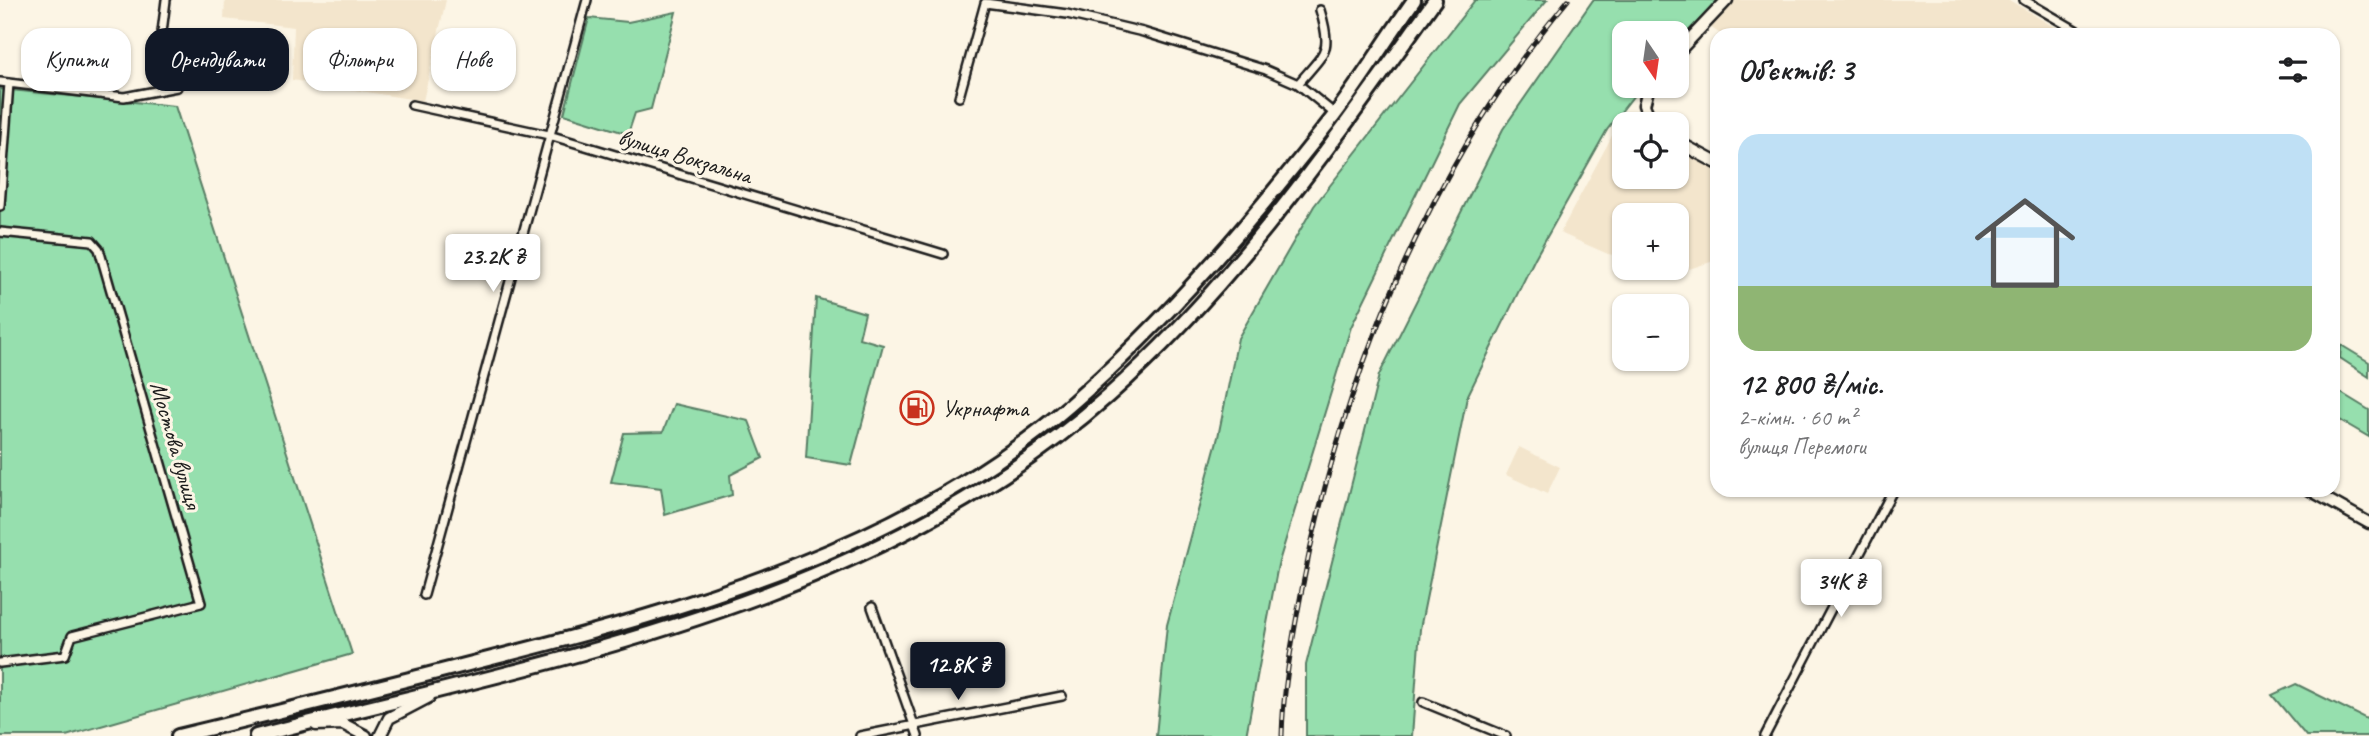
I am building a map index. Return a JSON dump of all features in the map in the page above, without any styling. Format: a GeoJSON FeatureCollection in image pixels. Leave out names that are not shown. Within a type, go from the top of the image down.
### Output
{"type":"FeatureCollection","features":[{"type":"Feature","properties":{"kind":"highway"},"geometry":{"type":"LineString","coordinates":[[178,736],[652,616],[764,577],[902,515],[992,463],[1087,389],[1130,349],[1224,251],[1335,114],[1414,0]]}},
{"type":"Feature","properties":{"kind":"highway"},"geometry":{"type":"LineString","coordinates":[[256,736],[434,694],[644,638],[757,600],[889,542],[940,516],[1025,462],[1110,394],[1238,262],[1320,159],[1436,0]]}},
{"type":"Feature","properties":{"kind":"street"},"geometry":{"type":"LineString","coordinates":[[0,82],[124,97],[177,87],[159,57],[166,0]]}},
{"type":"Feature","properties":{"kind":"street"},"geometry":{"type":"LineString","coordinates":[[424,595],[587,0]]}},
{"type":"Feature","properties":{"kind":"street"},"geometry":{"type":"LineString","coordinates":[[1689,40],[1727,0]]}},
{"type":"Feature","properties":{"kind":"street"},"geometry":{"type":"LineString","coordinates":[[2024,0],[2072,28]]}},
{"type":"Feature","properties":{"kind":"street"},"geometry":{"type":"LineString","coordinates":[[959,97],[985,3],[1067,13],[1143,32],[1266,70],[1298,85],[1335,114]]}},
{"type":"Feature","properties":{"kind":"street"},"geometry":{"type":"LineString","coordinates":[[1298,85],[1325,51],[1329,39],[1320,10]]}},
{"type":"Feature","properties":{"kind":"street"},"geometry":{"type":"LineString","coordinates":[[0,206],[9,83]]}},
{"type":"Feature","properties":{"kind":"street","name":"вулиця Вокзальна"},"geometry":{"type":"LineString","coordinates":[[412,105],[549,135],[943,254]]}},
{"type":"Feature","properties":{"kind":"street"},"geometry":{"type":"LineString","coordinates":[[1689,148],[1710,159]]}},
{"type":"Feature","properties":{"kind":"street","name":"Мостова вулиця"},"geometry":{"type":"LineString","coordinates":[[0,232],[92,241],[99,249],[201,603],[72,636],[65,655],[0,663]]}},
{"type":"Feature","properties":{"kind":"street"},"geometry":{"type":"LineString","coordinates":[[1765,736],[1889,497]]}},
{"type":"Feature","properties":{"kind":"street"},"geometry":{"type":"LineString","coordinates":[[2322,497],[2369,523]]}},
{"type":"Feature","properties":{"kind":"street"},"geometry":{"type":"LineString","coordinates":[[873,607],[918,736]]}},
{"type":"Feature","properties":{"kind":"street"},"geometry":{"type":"LineString","coordinates":[[380,736],[388,718],[434,694]]}},
{"type":"Feature","properties":{"kind":"street"},"geometry":{"type":"LineString","coordinates":[[860,736],[1062,696]]}},
{"type":"Feature","properties":{"kind":"street"},"geometry":{"type":"LineString","coordinates":[[1423,702],[1506,736]]}},
{"type":"Feature","properties":{"kind":"street"},"geometry":{"type":"LineString","coordinates":[[298,725],[343,724],[366,736]]}},
{"type":"Feature","properties":{"kind":"shaded area"},"geometry":{"type":"Polygon","coordinates":[[[225,0],[446,0],[440,28],[431,28],[431,66],[423,101],[361,91],[417,91],[417,28],[303,28],[303,82],[292,80],[294,27],[224,19],[225,0]]]}},
{"type":"Feature","properties":{"kind":"shaded area"},"geometry":{"type":"Polygon","coordinates":[[[1731,0],[2009,0],[2056,28],[1712,28],[1707,25],[1731,0]]]}},
{"type":"Feature","properties":{"kind":"shaded area"},"geometry":{"type":"Polygon","coordinates":[[[1612,136],[1612,189],[1689,189],[1689,152],[1710,163],[1710,262],[1689,269],[1689,203],[1612,203],[1612,255],[1560,233],[1612,136]]]}},
{"type":"Feature","properties":{"kind":"shaded area"},"geometry":{"type":"Polygon","coordinates":[[[1519,447],[1560,467],[1547,494],[1506,475],[1519,447]]]}},
{"type":"Feature","properties":{"kind":"green space"},"geometry":{"type":"Polygon","coordinates":[[[1475,0],[1547,0],[1460,104],[1351,327],[1278,565],[1246,736],[1156,736],[1167,625],[1218,437],[1238,338],[1314,206],[1475,0]]]}},
{"type":"Feature","properties":{"kind":"green space"},"geometry":{"type":"Polygon","coordinates":[[[1593,0],[1719,0],[1689,34],[1689,21],[1612,21],[1612,98],[1632,98],[1621,112],[1612,112],[1612,124],[1535,258],[1467,397],[1420,629],[1412,736],[1306,736],[1306,665],[1379,375],[1503,129],[1593,0]]]}},
{"type":"Feature","properties":{"kind":"green space"},"geometry":{"type":"Polygon","coordinates":[[[676,12],[651,109],[635,113],[628,134],[564,114],[589,18],[628,22],[676,12]]]}},
{"type":"Feature","properties":{"kind":"green space"},"geometry":{"type":"Polygon","coordinates":[[[0,89],[175,106],[352,654],[66,736],[0,736],[0,89]]]}},
{"type":"Feature","properties":{"kind":"green space"},"geometry":{"type":"Polygon","coordinates":[[[816,298],[865,313],[859,338],[883,345],[851,465],[806,458],[816,298]]]}},
{"type":"Feature","properties":{"kind":"green space"},"geometry":{"type":"Polygon","coordinates":[[[2341,345],[2369,362],[2369,377],[2340,358],[2341,345]]]}},
{"type":"Feature","properties":{"kind":"green space"},"geometry":{"type":"Polygon","coordinates":[[[2340,392],[2369,410],[2369,437],[2340,420],[2340,392]]]}},
{"type":"Feature","properties":{"kind":"green space"},"geometry":{"type":"Polygon","coordinates":[[[674,404],[749,421],[763,458],[730,475],[732,495],[665,515],[661,488],[611,482],[624,433],[663,432],[674,404]]]}},
{"type":"Feature","properties":{"kind":"green space"},"geometry":{"type":"Polygon","coordinates":[[[2296,684],[2369,720],[2369,736],[2306,736],[2272,695],[2296,684]]]}},
{"type":"Feature","properties":{"kind":"railway"},"geometry":{"type":"LineString","coordinates":[[1282,736],[1291,647],[1318,514],[1366,357],[1397,280],[1432,206],[1472,134],[1518,65],[1568,0]]}},
{"type":"Feature","properties":{"kind":"place","name":"Укрнафта"},"geometry":{"type":"Point","coordinates":[917,408]}}]}
